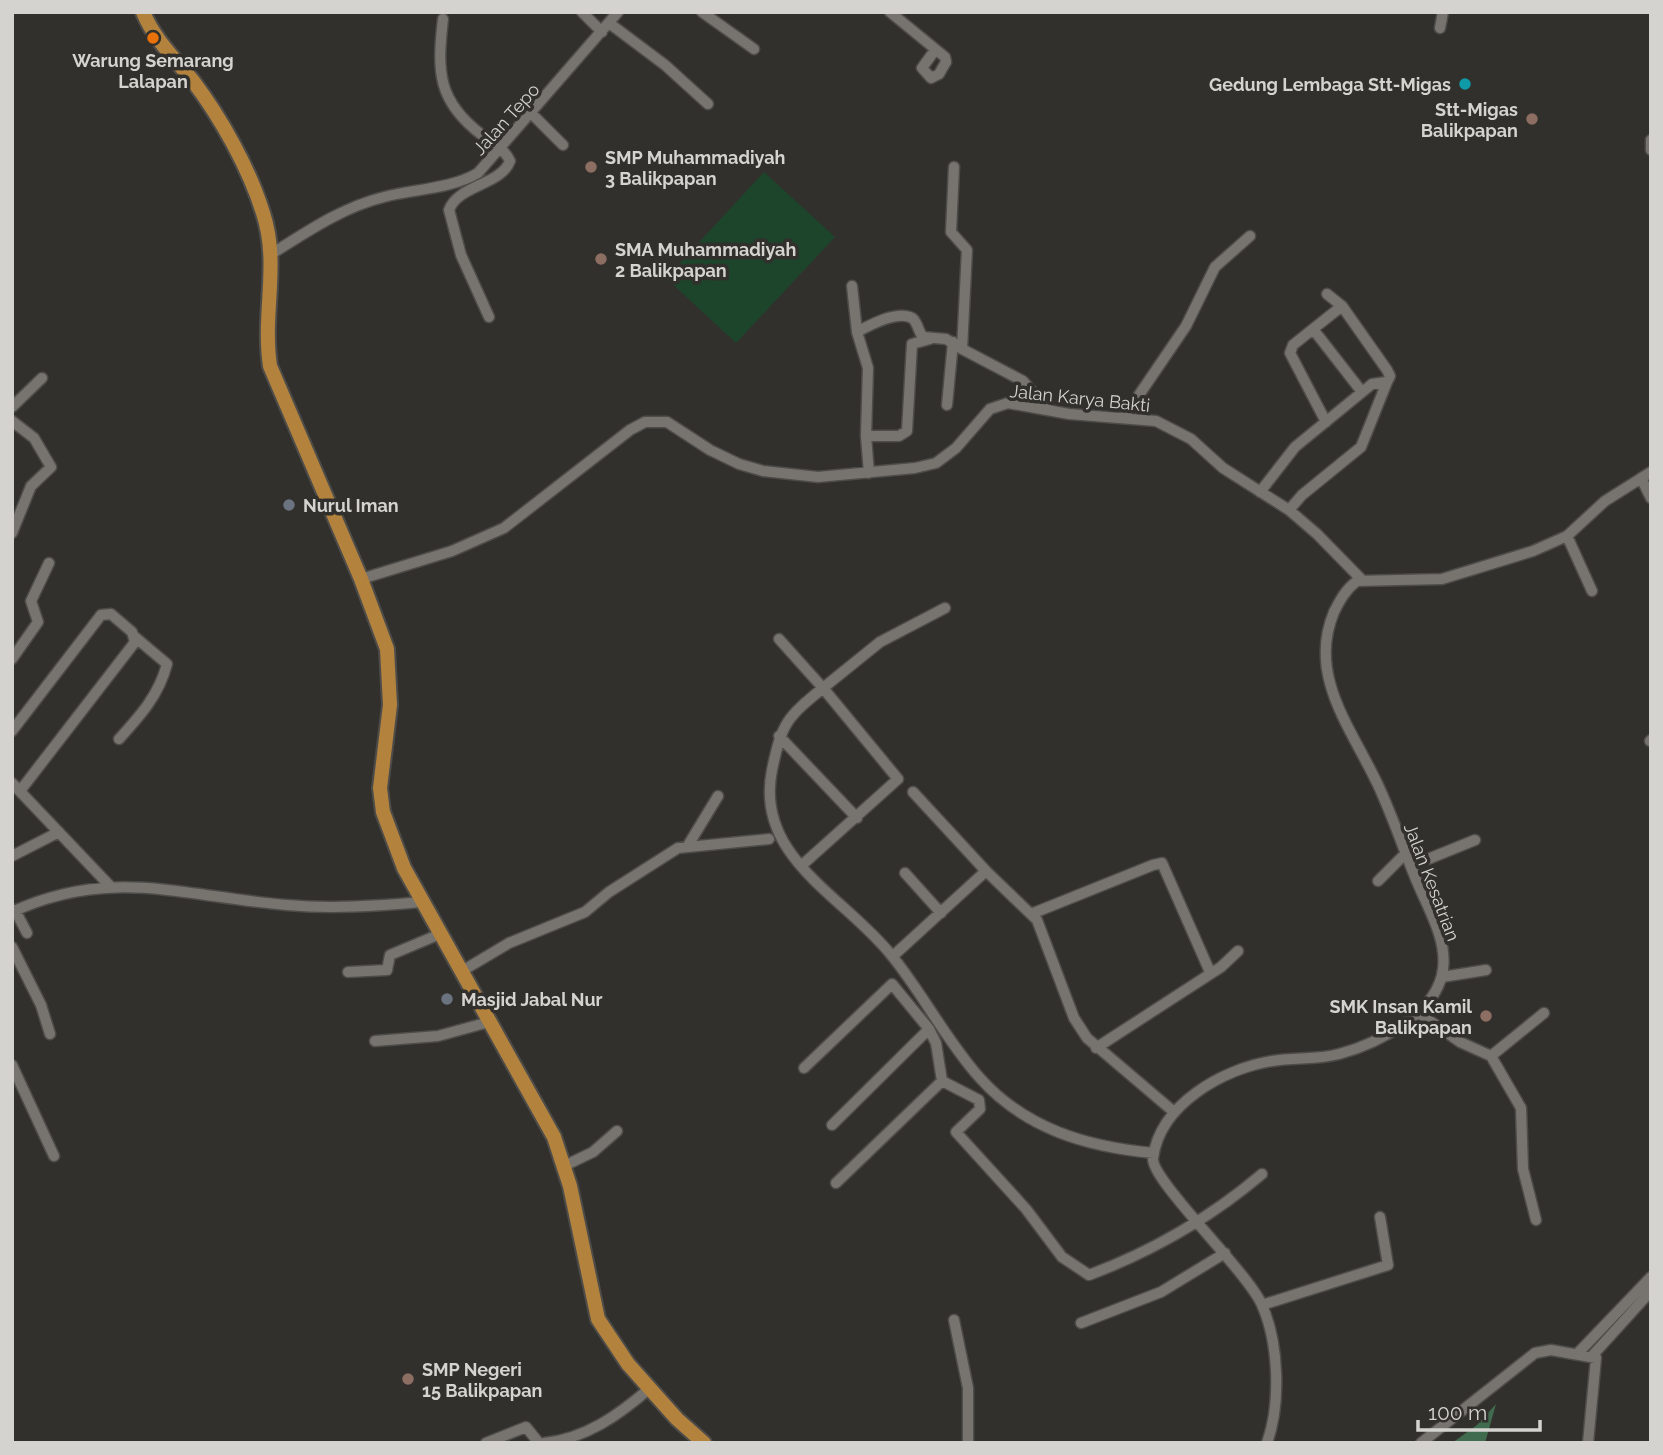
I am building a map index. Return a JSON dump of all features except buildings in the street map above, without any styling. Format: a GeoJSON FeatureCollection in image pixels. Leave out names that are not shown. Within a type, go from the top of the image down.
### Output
{"type":"FeatureCollection","features":[{"type":"Feature","properties":{"kind":"highway"},"geometry":{"type":"LineString","coordinates":[[143,12],[156,37],[194,83],[228,137],[258,198],[273,253],[267,332],[270,366],[361,579],[380,627],[390,665],[390,705],[380,777],[381,801],[404,868],[489,1022],[538,1103],[565,1166],[598,1319],[628,1364],[677,1419],[705,1443]]}},
{"type":"Feature","properties":{"kind":"street"},"geometry":{"type":"LineString","coordinates":[[582,12],[602,32]]}},
{"type":"Feature","properties":{"kind":"street","name":"Jalan Tepo"},"geometry":{"type":"LineString","coordinates":[[273,253],[354,207],[472,177],[501,149],[618,12]]}},
{"type":"Feature","properties":{"kind":"street"},"geometry":{"type":"LineString","coordinates":[[702,12],[754,49]]}},
{"type":"Feature","properties":{"kind":"street"},"geometry":{"type":"LineString","coordinates":[[890,12],[935,50]]}},
{"type":"Feature","properties":{"kind":"street"},"geometry":{"type":"LineString","coordinates":[[1440,28],[1443,12]]}},
{"type":"Feature","properties":{"kind":"street"},"geometry":{"type":"LineString","coordinates":[[443,19],[439,69],[444,93],[480,134],[509,157],[510,164],[456,199],[449,210],[461,255],[489,317]]}},
{"type":"Feature","properties":{"kind":"street"},"geometry":{"type":"LineString","coordinates":[[609,23],[685,82],[708,104]]}},
{"type":"Feature","properties":{"kind":"street"},"geometry":{"type":"LineString","coordinates":[[531,114],[563,145]]}},
{"type":"Feature","properties":{"kind":"street"},"geometry":{"type":"LineString","coordinates":[[1651,140],[1651,150]]}},
{"type":"Feature","properties":{"kind":"street"},"geometry":{"type":"LineString","coordinates":[[954,167],[951,232],[967,250],[962,349]]}},
{"type":"Feature","properties":{"kind":"street"},"geometry":{"type":"LineString","coordinates":[[1124,417],[1185,326],[1215,267],[1250,236]]}},
{"type":"Feature","properties":{"kind":"street"},"geometry":{"type":"LineString","coordinates":[[852,286],[857,332],[867,369],[866,436],[869,473]]}},
{"type":"Feature","properties":{"kind":"street"},"geometry":{"type":"LineString","coordinates":[[1289,510],[1302,495],[1361,447],[1390,376],[1342,306],[1327,294]]}},
{"type":"Feature","properties":{"kind":"street"},"geometry":{"type":"LineString","coordinates":[[1326,422],[1290,353],[1293,345],[1342,306]]}},
{"type":"Feature","properties":{"kind":"street"},"geometry":{"type":"LineString","coordinates":[[857,332],[889,318],[909,317],[916,323],[920,334],[953,342],[1023,381],[1048,409]]}},
{"type":"Feature","properties":{"kind":"street"},"geometry":{"type":"LineString","coordinates":[[1313,329],[1362,392]]}},
{"type":"Feature","properties":{"kind":"street"},"geometry":{"type":"LineString","coordinates":[[866,436],[899,436],[907,431],[912,344],[930,338]]}},
{"type":"Feature","properties":{"kind":"street"},"geometry":{"type":"LineString","coordinates":[[947,405],[953,342]]}},
{"type":"Feature","properties":{"kind":"street"},"geometry":{"type":"LineString","coordinates":[[12,407],[42,378]]}},
{"type":"Feature","properties":{"kind":"street"},"geometry":{"type":"LineString","coordinates":[[1260,492],[1295,447],[1362,392],[1378,381],[1387,382]]}},
{"type":"Feature","properties":{"kind":"street","name":"Jalan Karya Bakti"},"geometry":{"type":"LineString","coordinates":[[361,579],[452,551],[504,528],[630,430],[645,422],[659,420],[673,424],[720,456],[762,471],[803,477],[869,473],[936,463],[956,448],[995,406],[1014,403],[1088,416],[1124,417],[1175,428],[1223,468],[1289,510],[1332,548],[1361,579]]}},
{"type":"Feature","properties":{"kind":"street"},"geometry":{"type":"LineString","coordinates":[[12,421],[34,438],[51,467],[31,486],[12,533]]}},
{"type":"Feature","properties":{"kind":"street"},"geometry":{"type":"LineString","coordinates":[[1361,579],[1425,580],[1452,577],[1533,551],[1567,536],[1605,501],[1651,472]]}},
{"type":"Feature","properties":{"kind":"street"},"geometry":{"type":"LineString","coordinates":[[1641,478],[1651,498]]}},
{"type":"Feature","properties":{"kind":"street"},"geometry":{"type":"LineString","coordinates":[[1567,536],[1592,591]]}},
{"type":"Feature","properties":{"kind":"street"},"geometry":{"type":"LineString","coordinates":[[12,659],[38,622],[31,601],[49,563]]}},
{"type":"Feature","properties":{"kind":"street","name":"Jalan Kesatrian"},"geometry":{"type":"LineString","coordinates":[[1361,579],[1352,584],[1341,598],[1326,640],[1324,661],[1332,693],[1384,798],[1439,936],[1444,966],[1442,977]]}},
{"type":"Feature","properties":{"kind":"street"},"geometry":{"type":"LineString","coordinates":[[945,608],[880,642],[789,717],[779,736],[771,779],[770,808],[780,835],[801,866],[829,895],[858,918],[893,956],[980,1078],[1028,1118],[1082,1142],[1154,1153]]}},
{"type":"Feature","properties":{"kind":"street"},"geometry":{"type":"LineString","coordinates":[[12,731],[101,615],[111,614],[167,664],[163,681],[147,707],[119,739]]}},
{"type":"Feature","properties":{"kind":"street"},"geometry":{"type":"LineString","coordinates":[[110,886],[16,787],[135,637]]}},
{"type":"Feature","properties":{"kind":"street"},"geometry":{"type":"LineString","coordinates":[[779,639],[898,776],[894,784],[801,866]]}},
{"type":"Feature","properties":{"kind":"street"},"geometry":{"type":"LineString","coordinates":[[779,736],[857,818]]}},
{"type":"Feature","properties":{"kind":"street"},"geometry":{"type":"LineString","coordinates":[[913,792],[986,871],[1031,914],[1049,947],[1074,1018],[1096,1048],[1174,1112]]}},
{"type":"Feature","properties":{"kind":"street"},"geometry":{"type":"LineString","coordinates":[[687,847],[718,796]]}},
{"type":"Feature","properties":{"kind":"street"},"geometry":{"type":"LineString","coordinates":[[12,856],[59,832]]}},
{"type":"Feature","properties":{"kind":"street"},"geometry":{"type":"LineString","coordinates":[[462,971],[515,940],[585,912],[609,892],[670,853],[687,847],[769,839]]}},
{"type":"Feature","properties":{"kind":"street"},"geometry":{"type":"LineString","coordinates":[[1410,866],[1475,840]]}},
{"type":"Feature","properties":{"kind":"street"},"geometry":{"type":"LineString","coordinates":[[1378,881],[1405,855]]}},
{"type":"Feature","properties":{"kind":"street"},"geometry":{"type":"LineString","coordinates":[[1031,914],[1153,864],[1162,863],[1210,972]]}},
{"type":"Feature","properties":{"kind":"street"},"geometry":{"type":"LineString","coordinates":[[893,956],[986,871]]}},
{"type":"Feature","properties":{"kind":"street"},"geometry":{"type":"LineString","coordinates":[[905,873],[941,913]]}},
{"type":"Feature","properties":{"kind":"street"},"geometry":{"type":"LineString","coordinates":[[27,933],[13,911],[60,893],[110,886],[160,887],[283,905],[337,909],[421,902]]}},
{"type":"Feature","properties":{"kind":"street"},"geometry":{"type":"LineString","coordinates":[[348,972],[387,970],[390,966],[390,954],[440,934]]}},
{"type":"Feature","properties":{"kind":"street"},"geometry":{"type":"LineString","coordinates":[[12,947],[41,1005],[50,1034]]}},
{"type":"Feature","properties":{"kind":"street"},"geometry":{"type":"LineString","coordinates":[[1096,1048],[1221,967],[1238,951]]}},
{"type":"Feature","properties":{"kind":"street"},"geometry":{"type":"LineString","coordinates":[[1267,1443],[1278,1388],[1262,1305],[1225,1253],[1155,1171],[1154,1153],[1174,1112],[1200,1090],[1237,1070],[1272,1061],[1349,1051],[1381,1037],[1417,1012],[1430,999],[1442,977],[1486,970]]}},
{"type":"Feature","properties":{"kind":"street"},"geometry":{"type":"LineString","coordinates":[[804,1068],[892,984],[929,1030],[936,1043],[942,1081]]}},
{"type":"Feature","properties":{"kind":"street"},"geometry":{"type":"LineString","coordinates":[[1417,1012],[1460,1042],[1491,1056],[1521,1108],[1523,1169],[1536,1220]]}},
{"type":"Feature","properties":{"kind":"street"},"geometry":{"type":"LineString","coordinates":[[1491,1056],[1544,1013]]}},
{"type":"Feature","properties":{"kind":"street"},"geometry":{"type":"LineString","coordinates":[[375,1041],[438,1036],[489,1022]]}},
{"type":"Feature","properties":{"kind":"street"},"geometry":{"type":"LineString","coordinates":[[832,1125],[929,1030]]}},
{"type":"Feature","properties":{"kind":"street"},"geometry":{"type":"LineString","coordinates":[[12,1065],[54,1156]]}},
{"type":"Feature","properties":{"kind":"street"},"geometry":{"type":"LineString","coordinates":[[836,1183],[942,1081]]}},
{"type":"Feature","properties":{"kind":"street"},"geometry":{"type":"LineString","coordinates":[[942,1081],[979,1100],[980,1109],[956,1132],[1026,1209],[1062,1258],[1089,1275],[1157,1247],[1199,1221],[1262,1174]]}},
{"type":"Feature","properties":{"kind":"street"},"geometry":{"type":"LineString","coordinates":[[565,1166],[593,1152],[617,1132]]}},
{"type":"Feature","properties":{"kind":"street"},"geometry":{"type":"LineString","coordinates":[[1262,1305],[1388,1265],[1380,1217]]}},
{"type":"Feature","properties":{"kind":"street"},"geometry":{"type":"LineString","coordinates":[[1081,1323],[1161,1292],[1225,1253]]}},
{"type":"Feature","properties":{"kind":"street"},"geometry":{"type":"LineString","coordinates":[[1578,1353],[1651,1277]]}},
{"type":"Feature","properties":{"kind":"street"},"geometry":{"type":"LineString","coordinates":[[1592,1356],[1651,1291]]}},
{"type":"Feature","properties":{"kind":"street"},"geometry":{"type":"LineString","coordinates":[[954,1320],[968,1388],[968,1443]]}},
{"type":"Feature","properties":{"kind":"street"},"geometry":{"type":"LineString","coordinates":[[1421,1443],[1535,1353],[1551,1350],[1592,1356],[1597,1365],[1588,1443]]}},
{"type":"Feature","properties":{"kind":"street"},"geometry":{"type":"LineString","coordinates":[[544,1443],[564,1440],[602,1424],[650,1388]]}},
{"type":"Feature","properties":{"kind":"street"},"geometry":{"type":"LineString","coordinates":[[486,1443],[526,1427],[539,1443]]}},
{"type":"Feature","properties":{"kind":"green space"},"geometry":{"type":"Polygon","coordinates":[[[764,172],[835,237],[736,343],[666,278],[764,172]]]}},
{"type":"Feature","properties":{"kind":"green space"},"geometry":{"type":"Polygon","coordinates":[[[1496,1404],[1485,1443],[1452,1443],[1477,1425],[1496,1404]]]}},
{"type":"Feature","properties":{"kind":"place","name":"Warung Semarang Lalapan"},"geometry":{"type":"Point","coordinates":[153,38]}},
{"type":"Feature","properties":{"kind":"place","name":"Gedung Lembaga Stt-Migas"},"geometry":{"type":"Point","coordinates":[1465,84]}},
{"type":"Feature","properties":{"kind":"place","name":"Stt-Migas Balikpapan"},"geometry":{"type":"Point","coordinates":[1532,119]}},
{"type":"Feature","properties":{"kind":"place","name":"SMP Muhammadiyah 3 Balikpapan"},"geometry":{"type":"Point","coordinates":[591,167]}},
{"type":"Feature","properties":{"kind":"place","name":"SMA Muhammadiyah 2 Balikpapan"},"geometry":{"type":"Point","coordinates":[601,259]}},
{"type":"Feature","properties":{"kind":"place","name":"Nurul Iman"},"geometry":{"type":"Point","coordinates":[289,505]}},
{"type":"Feature","properties":{"kind":"place","name":"Masjid Jabal Nur"},"geometry":{"type":"Point","coordinates":[447,999]}},
{"type":"Feature","properties":{"kind":"place","name":"SMK Insan Kamil Balikpapan"},"geometry":{"type":"Point","coordinates":[1486,1016]}},
{"type":"Feature","properties":{"kind":"place","name":"SMP Negeri 15 Balikpapan"},"geometry":{"type":"Point","coordinates":[408,1379]}}]}
